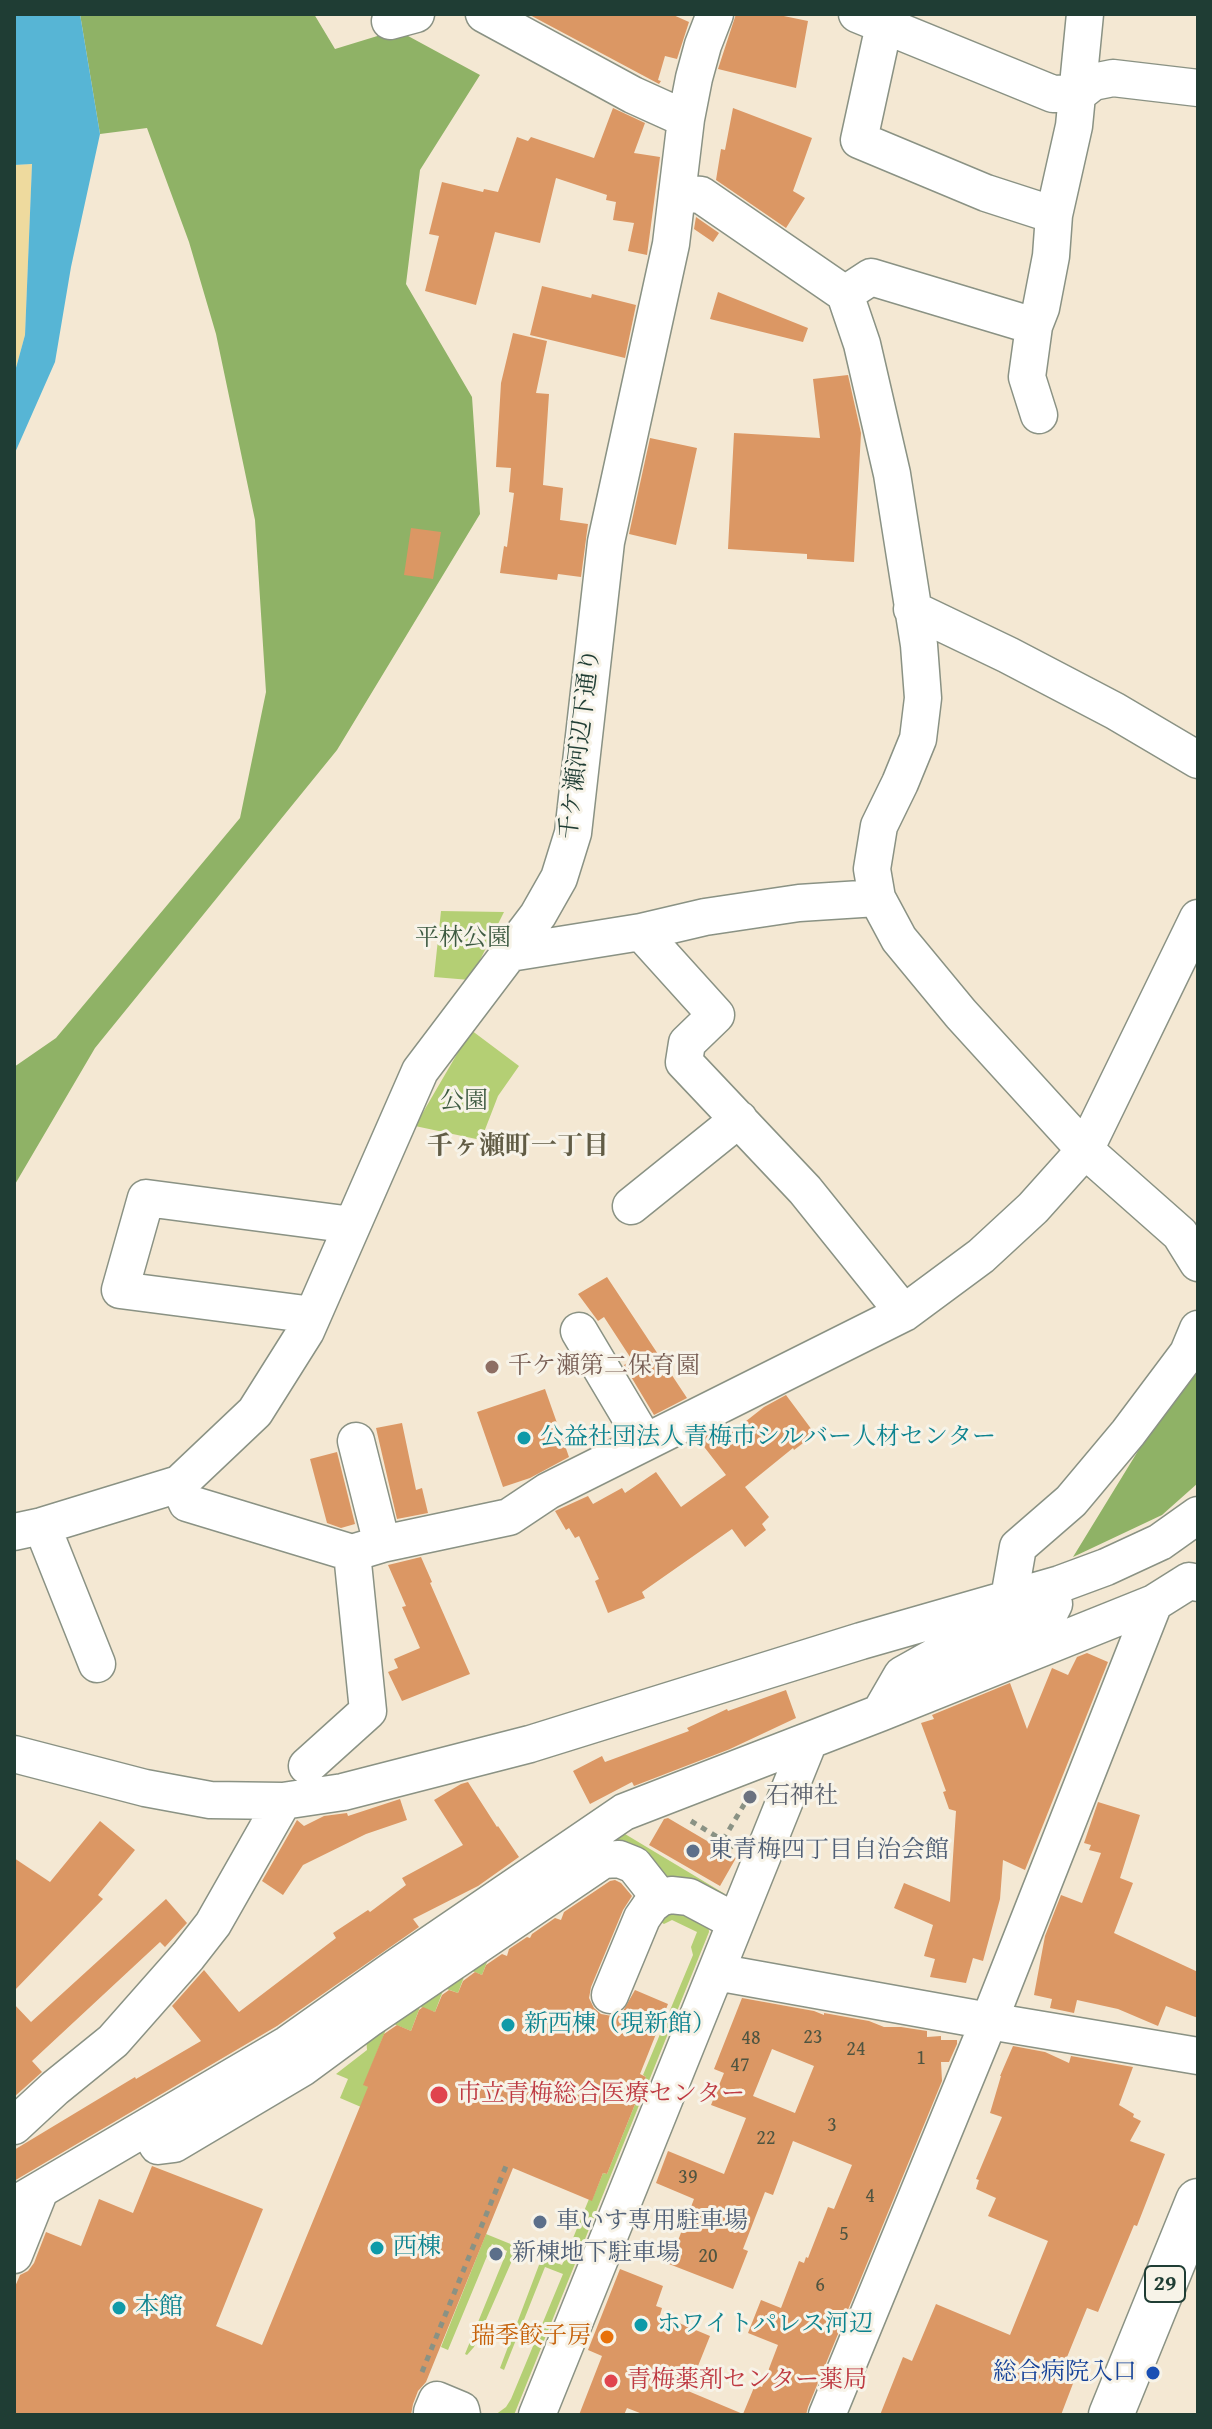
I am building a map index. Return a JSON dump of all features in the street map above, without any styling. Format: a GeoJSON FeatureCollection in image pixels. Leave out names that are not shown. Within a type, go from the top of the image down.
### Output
{"type":"FeatureCollection","features":[{"type":"Feature","properties":{"kind":"main road","name":"29"},"geometry":{"type":"LineString","coordinates":[[1111,2415],[1198,2201]]}},
{"type":"Feature","properties":{"kind":"street"},"geometry":{"type":"LineString","coordinates":[[484,14],[633,95],[686,119]]}},
{"type":"Feature","properties":{"kind":"street","name":"千ケ瀬河辺下通り"},"geometry":{"type":"LineString","coordinates":[[28,1529],[179,1484],[255,1412],[306,1331],[420,1071],[538,915],[559,878],[573,833],[606,542],[671,244],[686,119],[703,45],[715,14]]}},
{"type":"Feature","properties":{"kind":"street"},"geometry":{"type":"LineString","coordinates":[[1039,415],[1027,377],[1034,326],[1041,308],[1051,256],[1054,215],[1074,126],[1085,14]]}},
{"type":"Feature","properties":{"kind":"street"},"geometry":{"type":"LineString","coordinates":[[1054,215],[986,193],[859,140],[870,19],[1053,94],[1079,93],[1093,82],[1113,78],[1198,88]]}},
{"type":"Feature","properties":{"kind":"street"},"geometry":{"type":"LineString","coordinates":[[677,193],[701,195],[845,294],[862,344],[892,474],[919,645],[923,698],[918,739],[879,826],[872,869],[877,898],[899,939],[961,1014],[1085,1150],[1180,1234],[1198,1263]]}},
{"type":"Feature","properties":{"kind":"street"},"geometry":{"type":"LineString","coordinates":[[845,294],[871,277],[1034,326]]}},
{"type":"Feature","properties":{"kind":"street"},"geometry":{"type":"LineString","coordinates":[[912,609],[1115,711],[1198,760]]}},
{"type":"Feature","properties":{"kind":"street"},"geometry":{"type":"LineString","coordinates":[[510,953],[641,932],[705,917],[799,903],[877,898]]}},
{"type":"Feature","properties":{"kind":"street"},"geometry":{"type":"LineString","coordinates":[[179,1484],[187,1503],[367,1548],[509,1517],[548,1491],[904,1313],[981,1256],[1033,1208],[1085,1150],[1198,918]]}},
{"type":"Feature","properties":{"kind":"street"},"geometry":{"type":"LineString","coordinates":[[641,932],[716,1015],[687,1043],[684,1062],[805,1190],[904,1313]]}},
{"type":"Feature","properties":{"kind":"street"},"geometry":{"type":"LineString","coordinates":[[631,1206],[739,1119]]}},
{"type":"Feature","properties":{"kind":"street"},"geometry":{"type":"LineString","coordinates":[[313,1315],[120,1290],[146,1198],[352,1225]]}},
{"type":"Feature","properties":{"kind":"street"},"geometry":{"type":"LineString","coordinates":[[1009,1598],[1018,1547],[1071,1501],[1128,1433],[1188,1353],[1198,1329]]}},
{"type":"Feature","properties":{"kind":"street"},"geometry":{"type":"LineString","coordinates":[[579,1331],[645,1442]]}},
{"type":"Feature","properties":{"kind":"street"},"geometry":{"type":"LineString","coordinates":[[307,1766],[368,1711],[367,1548],[356,1441]]}},
{"type":"Feature","properties":{"kind":"street"},"geometry":{"type":"LineString","coordinates":[[14,1754],[145,1788],[210,1800],[283,1801],[343,1792],[530,1744],[1060,1584],[1160,1542],[1198,1515]]}},
{"type":"Feature","properties":{"kind":"street"},"geometry":{"type":"LineString","coordinates":[[28,1529],[97,1664]]}},
{"type":"Feature","properties":{"kind":"street"},"geometry":{"type":"LineString","coordinates":[[14,2255],[27,2198],[288,2044],[624,1812],[1154,1603],[1189,1581],[1198,1583]]}},
{"type":"Feature","properties":{"kind":"street"},"geometry":{"type":"LineString","coordinates":[[880,1713],[902,1675],[961,1642],[1051,1610],[1060,1584]]}},
{"type":"Feature","properties":{"kind":"street"},"geometry":{"type":"LineString","coordinates":[[827,2415],[989,2021],[1154,1603]]}},
{"type":"Feature","properties":{"kind":"street"},"geometry":{"type":"LineString","coordinates":[[537,2415],[809,1741]]}},
{"type":"Feature","properties":{"kind":"street"},"geometry":{"type":"LineString","coordinates":[[14,2126],[113,2041],[188,1956],[213,1924],[283,1801]]}},
{"type":"Feature","properties":{"kind":"street"},"geometry":{"type":"LineString","coordinates":[[147,2128],[158,2146],[174,2144],[302,2068],[370,2018],[603,1860],[619,1859],[634,1865],[660,1898]]}},
{"type":"Feature","properties":{"kind":"street"},"geometry":{"type":"LineString","coordinates":[[610,1995],[642,1918],[660,1898],[671,1895],[689,1897],[736,1922]]}},
{"type":"Feature","properties":{"kind":"street"},"geometry":{"type":"LineString","coordinates":[[716,1972],[1198,2056]]}},
{"type":"Feature","properties":{"kind":"path"},"geometry":{"type":"LineString","coordinates":[[685,1818],[723,1840],[745,1803]]}},
{"type":"Feature","properties":{"kind":"path"},"geometry":{"type":"LineString","coordinates":[[437,2405],[506,2166]]}},
{"type":"Feature","properties":{"kind":"green space"},"geometry":{"type":"Polygon","coordinates":[[[80,14],[314,14],[335,49],[397,30],[480,75],[420,170],[406,284],[472,397],[480,514],[337,750],[95,1048],[14,1186],[14,1067],[56,1038],[240,818],[266,692],[255,520],[216,334],[189,242],[147,128],[100,134],[80,14]]]}},
{"type":"Feature","properties":{"kind":"green space","name":"平林公園"},"geometry":{"type":"Polygon","coordinates":[[[441,911],[504,912],[470,980],[434,977],[441,911]]]}},
{"type":"Feature","properties":{"kind":"green space","name":"公園"},"geometry":{"type":"Polygon","coordinates":[[[471,1030],[519,1066],[498,1096],[481,1140],[415,1126],[471,1030]]]}},
{"type":"Feature","properties":{"kind":"green space"},"geometry":{"type":"Polygon","coordinates":[[[1198,1353],[1198,1483],[1162,1515],[1073,1557],[1198,1353]]]}},
{"type":"Feature","properties":{"kind":"green space"},"geometry":{"type":"Polygon","coordinates":[[[620,1831],[725,1894],[723,1899],[663,1879],[635,1858],[293,2058],[620,1831]]]}},
{"type":"Feature","properties":{"kind":"green space"},"geometry":{"type":"Polygon","coordinates":[[[673,1907],[708,1922],[709,1932],[514,2415],[495,2415],[511,2399],[563,2274],[545,2267],[504,2370],[500,2368],[542,2257],[562,2265],[589,2199],[592,2200],[603,2173],[607,2174],[646,2077],[643,2075],[693,1955],[691,1947],[697,1932],[672,1920],[664,1924],[657,1920],[673,1907]]]}},
{"type":"Feature","properties":{"kind":"green space"},"geometry":{"type":"Polygon","coordinates":[[[491,1952],[482,1975],[467,1969],[458,1993],[444,1988],[435,2012],[420,2007],[411,2031],[389,2022],[364,2085],[376,2090],[368,2110],[340,2098],[348,2079],[336,2074],[367,2050],[366,2035],[374,2025],[392,2016],[397,2009],[417,2001],[426,1989],[439,1986],[446,1976],[464,1969],[474,1957],[491,1952]]]}},
{"type":"Feature","properties":{"kind":"green space"},"geometry":{"type":"Polygon","coordinates":[[[486,2234],[518,2247],[474,2347],[467,2355],[507,2251],[492,2244],[448,2350],[441,2347],[486,2234]]]}},
{"type":"Feature","properties":{"kind":"sand"},"geometry":{"type":"Polygon","coordinates":[[[32,164],[25,335],[14,375],[14,165],[32,164]]]}},
{"type":"Feature","properties":{"kind":"water"},"geometry":{"type":"Polygon","coordinates":[[[14,14],[80,14],[100,134],[71,267],[55,362],[14,455],[14,375],[25,335],[32,164],[14,165],[14,14]]]}},
{"type":"Feature","properties":{"kind":"building"},"geometry":{"type":"Polygon","coordinates":[[[528,14],[671,14],[689,22],[677,59],[665,56],[659,84],[528,14]]]}},
{"type":"Feature","properties":{"kind":"building"},"geometry":{"type":"Polygon","coordinates":[[[736,14],[774,14],[808,21],[796,88],[718,69],[736,14]]]}},
{"type":"Feature","properties":{"kind":"building"},"geometry":{"type":"Polygon","coordinates":[[[613,108],[645,123],[634,153],[660,157],[647,255],[628,251],[634,223],[613,220],[616,202],[606,200],[607,195],[556,178],[540,243],[495,232],[476,305],[425,291],[439,236],[429,234],[442,182],[483,192],[484,189],[498,192],[517,137],[528,141],[531,137],[594,158],[613,108]]]}},
{"type":"Feature","properties":{"kind":"building"},"geometry":{"type":"Polygon","coordinates":[[[733,108],[812,138],[793,191],[805,198],[786,228],[716,180],[733,108]]]}},
{"type":"Feature","properties":{"kind":"building"},"geometry":{"type":"Polygon","coordinates":[[[696,217],[719,233],[713,242],[694,229],[696,217]]]}},
{"type":"Feature","properties":{"kind":"building"},"geometry":{"type":"Polygon","coordinates":[[[542,286],[636,305],[625,358],[530,335],[542,286]]]}},
{"type":"Feature","properties":{"kind":"building"},"geometry":{"type":"Polygon","coordinates":[[[718,292],[808,328],[803,342],[710,319],[718,292]]]}},
{"type":"Feature","properties":{"kind":"building"},"geometry":{"type":"Polygon","coordinates":[[[513,333],[547,341],[536,393],[549,394],[543,485],[563,488],[560,520],[588,524],[581,577],[558,574],[557,580],[500,573],[504,546],[507,547],[514,493],[509,492],[511,468],[496,467],[501,383],[513,333]]]}},
{"type":"Feature","properties":{"kind":"building"},"geometry":{"type":"Polygon","coordinates":[[[848,375],[861,433],[854,562],[807,559],[807,554],[728,549],[734,433],[820,438],[813,379],[848,375]]]}},
{"type":"Feature","properties":{"kind":"building"},"geometry":{"type":"Polygon","coordinates":[[[650,438],[697,448],[676,545],[629,534],[650,438]]]}},
{"type":"Feature","properties":{"kind":"building"},"geometry":{"type":"Polygon","coordinates":[[[411,528],[441,532],[433,579],[404,575],[411,528]]]}},
{"type":"Feature","properties":{"kind":"building"},"geometry":{"type":"Polygon","coordinates":[[[607,1277],[687,1398],[654,1415],[624,1365],[632,1360],[604,1317],[598,1321],[578,1294],[607,1277]]]}},
{"type":"Feature","properties":{"kind":"building","name":"公益社団法人青梅市シルバー人材センター"},"geometry":{"type":"Polygon","coordinates":[[[545,1389],[569,1457],[530,1478],[503,1487],[477,1412],[545,1389]]]}},
{"type":"Feature","properties":{"kind":"building"},"geometry":{"type":"Polygon","coordinates":[[[786,1395],[815,1434],[745,1487],[769,1517],[762,1524],[766,1530],[745,1547],[732,1529],[642,1592],[645,1598],[608,1613],[595,1581],[599,1579],[579,1536],[575,1538],[569,1528],[566,1530],[555,1511],[588,1496],[593,1504],[622,1488],[625,1493],[656,1472],[681,1507],[726,1475],[698,1439],[728,1424],[736,1429],[764,1407],[786,1395]]]}},
{"type":"Feature","properties":{"kind":"building"},"geometry":{"type":"Polygon","coordinates":[[[402,1423],[416,1490],[422,1488],[428,1513],[397,1519],[376,1428],[402,1423]]]}},
{"type":"Feature","properties":{"kind":"building"},"geometry":{"type":"Polygon","coordinates":[[[337,1452],[355,1524],[341,1528],[327,1523],[310,1459],[337,1452]]]}},
{"type":"Feature","properties":{"kind":"building"},"geometry":{"type":"Polygon","coordinates":[[[421,1557],[470,1674],[402,1701],[388,1672],[398,1668],[394,1659],[420,1648],[388,1565],[421,1557]]]}},
{"type":"Feature","properties":{"kind":"building"},"geometry":{"type":"Polygon","coordinates":[[[1087,1653],[1108,1662],[1025,1870],[1003,1860],[1000,1899],[983,1961],[973,1958],[966,1983],[930,1977],[935,1959],[924,1956],[933,1925],[894,1908],[904,1883],[950,1902],[956,1811],[949,1809],[943,1792],[946,1791],[921,1723],[934,1719],[932,1715],[1010,1683],[1027,1729],[1052,1668],[1068,1675],[1077,1657],[1087,1653]]]}},
{"type":"Feature","properties":{"kind":"building"},"geometry":{"type":"Polygon","coordinates":[[[786,1690],[796,1718],[730,1749],[634,1786],[632,1782],[590,1804],[573,1771],[602,1756],[605,1762],[689,1731],[687,1728],[727,1709],[786,1690]]]}},
{"type":"Feature","properties":{"kind":"building"},"geometry":{"type":"Polygon","coordinates":[[[468,1782],[519,1857],[478,1886],[413,1919],[419,1927],[277,2026],[14,2181],[14,2150],[201,2041],[172,2006],[204,1970],[239,2012],[336,1938],[333,1933],[368,1910],[370,1912],[406,1885],[402,1878],[463,1845],[434,1800],[468,1782]]]}},
{"type":"Feature","properties":{"kind":"building"},"geometry":{"type":"Polygon","coordinates":[[[400,1799],[407,1820],[366,1834],[303,1865],[283,1895],[262,1881],[297,1820],[304,1826],[324,1816],[347,1813],[348,1816],[400,1799]]]}},
{"type":"Feature","properties":{"kind":"building"},"geometry":{"type":"Polygon","coordinates":[[[1098,1802],[1140,1815],[1120,1878],[1133,1883],[1114,1933],[1198,1972],[1198,2018],[1166,2006],[1158,2026],[1118,2009],[1077,2000],[1074,2013],[1050,2008],[1052,1999],[1034,1995],[1045,1936],[1061,1895],[1082,1903],[1101,1853],[1089,1850],[1091,1845],[1084,1843],[1098,1802]]]}},
{"type":"Feature","properties":{"kind":"building","name":"東青梅四丁目自治会館"},"geometry":{"type":"Polygon","coordinates":[[[668,1818],[736,1858],[720,1886],[649,1845],[664,1819],[668,1818]]]}},
{"type":"Feature","properties":{"kind":"building"},"geometry":{"type":"Polygon","coordinates":[[[100,1821],[135,1850],[98,1895],[103,1899],[14,1991],[14,1858],[50,1882],[100,1821]]]}},
{"type":"Feature","properties":{"kind":"building","name":"市立青梅総合医療センター"},"geometry":{"type":"Polygon","coordinates":[[[615,1880],[632,1896],[623,1910],[589,1998],[601,2014],[612,2016],[623,2011],[635,1990],[668,2004],[640,2074],[646,2077],[607,2174],[603,2173],[592,2201],[513,2168],[426,2382],[418,2391],[411,2415],[14,2415],[14,2289],[20,2275],[34,2263],[46,2232],[81,2246],[99,2199],[133,2213],[152,2166],[263,2209],[216,2326],[262,2345],[368,2087],[363,2085],[384,2034],[397,2025],[411,2031],[423,2007],[435,2012],[442,1995],[449,1990],[458,1993],[463,1981],[475,1972],[482,1975],[486,1965],[502,1954],[507,1956],[509,1949],[530,1938],[555,1918],[561,1920],[564,1912],[615,1880]]]}},
{"type":"Feature","properties":{"kind":"building"},"geometry":{"type":"Polygon","coordinates":[[[166,1899],[187,1923],[165,1947],[160,1942],[32,2061],[42,2072],[14,2097],[14,2004],[31,2022],[166,1899]]]}},
{"type":"Feature","properties":{"kind":"building"},"geometry":{"type":"Polygon","coordinates":[[[742,1998],[869,2021],[884,2027],[927,2031],[927,2037],[957,2040],[949,2062],[941,2062],[942,2081],[806,2415],[645,2415],[627,2408],[624,2415],[579,2415],[602,2356],[588,2350],[620,2269],[663,2286],[656,2306],[662,2308],[660,2315],[710,2336],[688,2391],[743,2414],[755,2385],[762,2387],[778,2345],[748,2333],[761,2300],[781,2308],[799,2261],[804,2263],[808,2258],[828,2207],[834,2209],[852,2165],[793,2141],[773,2195],[765,2192],[743,2249],[748,2251],[733,2289],[669,2264],[694,2199],[656,2183],[668,2151],[724,2174],[746,2118],[711,2105],[724,2073],[714,2069],[742,1998]],[[772,2049],[753,2096],[795,2113],[814,2066],[772,2049]]]}},
{"type":"Feature","properties":{"kind":"building"},"geometry":{"type":"Polygon","coordinates":[[[1013,2046],[1045,2052],[1069,2063],[1071,2056],[1133,2067],[1119,2105],[1141,2121],[1130,2141],[1165,2154],[1098,2312],[1087,2308],[1063,2367],[1077,2373],[1061,2415],[880,2415],[903,2357],[912,2361],[936,2304],[1010,2335],[1048,2241],[988,2216],[996,2198],[976,2189],[979,2180],[976,2179],[1002,2117],[990,2113],[1000,2076],[1013,2046]]]}},
{"type":"Feature","properties":{"kind":"place","name":"千ケ瀬第二保育園"},"geometry":{"type":"Point","coordinates":[492,1367]}},
{"type":"Feature","properties":{"kind":"place","name":"公益社団法人青梅市シルバー人材センター"},"geometry":{"type":"Point","coordinates":[524,1438]}},
{"type":"Feature","properties":{"kind":"place","name":"石神社"},"geometry":{"type":"Point","coordinates":[750,1797]}},
{"type":"Feature","properties":{"kind":"place","name":"東青梅四丁目自治会館"},"geometry":{"type":"Point","coordinates":[693,1851]}},
{"type":"Feature","properties":{"kind":"place","name":"新西棟（現新館）"},"geometry":{"type":"Point","coordinates":[508,2025]}},
{"type":"Feature","properties":{"kind":"place","name":"市立青梅総合医療センター"},"geometry":{"type":"Point","coordinates":[439,2095]}},
{"type":"Feature","properties":{"kind":"place","name":"車いす専用駐車場"},"geometry":{"type":"Point","coordinates":[540,2222]}},
{"type":"Feature","properties":{"kind":"place","name":"西棟"},"geometry":{"type":"Point","coordinates":[377,2248]}},
{"type":"Feature","properties":{"kind":"place","name":"新棟地下駐車場"},"geometry":{"type":"Point","coordinates":[496,2254]}},
{"type":"Feature","properties":{"kind":"place","name":"本館"},"geometry":{"type":"Point","coordinates":[119,2308]}},
{"type":"Feature","properties":{"kind":"place","name":"ホワイトパレス河辺"},"geometry":{"type":"Point","coordinates":[641,2325]}},
{"type":"Feature","properties":{"kind":"place","name":"瑞季餃子房"},"geometry":{"type":"Point","coordinates":[607,2337]}},
{"type":"Feature","properties":{"kind":"place","name":"総合病院入口"},"geometry":{"type":"Point","coordinates":[1153,2373]}},
{"type":"Feature","properties":{"kind":"place","name":"青梅薬剤センター薬局"},"geometry":{"type":"Point","coordinates":[611,2381]}},
{"type":"Feature","properties":{"kind":"district","name":"千ヶ瀬町一丁目"},"geometry":{"type":"Point","coordinates":[518,1147]}}]}
